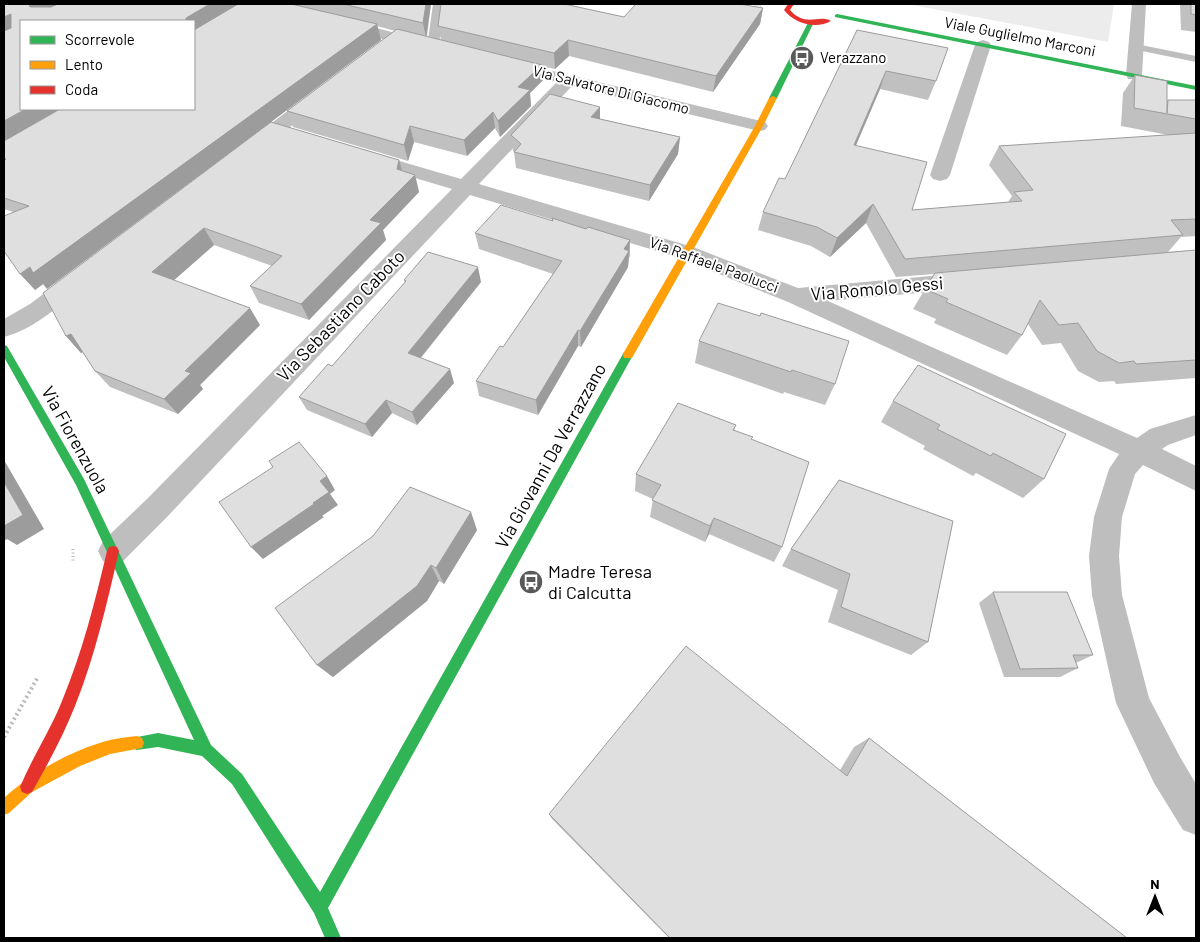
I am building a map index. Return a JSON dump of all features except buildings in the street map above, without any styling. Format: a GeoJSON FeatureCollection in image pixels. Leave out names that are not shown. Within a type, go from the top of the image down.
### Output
{"type":"FeatureCollection","features":[{"type":"Feature","properties":{"kind":"street"},"geometry":{"type":"LineString","coordinates":[[786,4],[787,10],[794,17],[811,22],[828,21],[837,16],[838,12],[831,5]]}},
{"type":"Feature","properties":{"kind":"street"},"geometry":{"type":"LineString","coordinates":[[1134,75],[1139,4]]}},
{"type":"Feature","properties":{"kind":"street","name":"Viale Guglielmo Marconi"},"geometry":{"type":"LineString","coordinates":[[837,16],[1196,88]]}},
{"type":"Feature","properties":{"kind":"street"},"geometry":{"type":"LineString","coordinates":[[323,20],[453,52]]}},
{"type":"Feature","properties":{"kind":"street","name":"Via Giovanni Da Verrazzano"},"geometry":{"type":"LineString","coordinates":[[320,907],[685,252],[758,126],[811,22]]}},
{"type":"Feature","properties":{"kind":"street"},"geometry":{"type":"LineString","coordinates":[[376,53],[396,38]]}},
{"type":"Feature","properties":{"kind":"street"},"geometry":{"type":"LineString","coordinates":[[940,175],[983,45]]}},
{"type":"Feature","properties":{"kind":"street","name":"Via Salvatore Di Giacomo"},"geometry":{"type":"LineString","coordinates":[[491,61],[758,126]]}},
{"type":"Feature","properties":{"kind":"street","name":"Via Sebastiano Caboto"},"geometry":{"type":"LineString","coordinates":[[113,550],[157,508],[568,80]]}},
{"type":"Feature","properties":{"kind":"street"},"geometry":{"type":"LineString","coordinates":[[235,160],[337,82]]}},
{"type":"Feature","properties":{"kind":"street"},"geometry":{"type":"LineString","coordinates":[[274,130],[295,136]]}},
{"type":"Feature","properties":{"kind":"street","name":"Via Raffaele Paolucci"},"geometry":{"type":"LineString","coordinates":[[352,153],[685,252],[796,296],[1189,475]]}},
{"type":"Feature","properties":{"kind":"street"},"geometry":{"type":"LineString","coordinates":[[4,329],[38,310],[93,268]]}},
{"type":"Feature","properties":{"kind":"street","name":"Via Romolo Gessi"},"geometry":{"type":"LineString","coordinates":[[796,296],[982,280]]}},
{"type":"Feature","properties":{"kind":"street","name":"Via Fiorenzuola"},"geometry":{"type":"LineString","coordinates":[[4,349],[80,482],[206,750]]}},
{"type":"Feature","properties":{"kind":"street"},"geometry":{"type":"LineString","coordinates":[[1196,424],[1140,452],[1108,517],[1104,556],[1108,595],[1133,703],[1167,770],[1196,817]]}},
{"type":"Feature","properties":{"kind":"street"},"geometry":{"type":"LineString","coordinates":[[27,787],[59,726],[79,675],[98,614],[113,550]]}},
{"type":"Feature","properties":{"kind":"street"},"geometry":{"type":"LineString","coordinates":[[4,808],[27,787],[76,760],[110,747],[158,740],[206,750],[237,779],[320,907],[334,938]]}},
{"type":"Feature","properties":{"kind":"lane"},"geometry":{"type":"LineString","coordinates":[[433,47],[438,4]]}},
{"type":"Feature","properties":{"kind":"lane"},"geometry":{"type":"LineString","coordinates":[[1136,47],[1196,59]]}},
{"type":"Feature","properties":{"kind":"path"},"geometry":{"type":"LineString","coordinates":[[70,540],[74,549],[73,566]]}},
{"type":"Feature","properties":{"kind":"path"},"geometry":{"type":"LineString","coordinates":[[4,737],[42,670]]}},
{"type":"Feature","properties":{"kind":"shaded area"},"geometry":{"type":"Polygon","coordinates":[[[907,4],[1114,4],[1108,42],[907,4]]]}},
{"type":"Feature","properties":{"kind":"traffic: fast"},"geometry":{"type":"LineString","coordinates":[[837,16],[1196,88]]}},
{"type":"Feature","properties":{"kind":"traffic: fast"},"geometry":{"type":"LineString","coordinates":[[773,98],[811,22]]}},
{"type":"Feature","properties":{"kind":"traffic: fast"},"geometry":{"type":"LineString","coordinates":[[4,349],[80,482],[206,750]]}},
{"type":"Feature","properties":{"kind":"traffic: fast"},"geometry":{"type":"LineString","coordinates":[[320,907],[628,355]]}},
{"type":"Feature","properties":{"kind":"traffic: fast"},"geometry":{"type":"LineString","coordinates":[[137,743],[158,740],[206,750],[237,779],[320,907],[333,938]]}},
{"type":"Feature","properties":{"kind":"traffic: slow"},"geometry":{"type":"LineString","coordinates":[[628,355],[759,126],[773,98]]}},
{"type":"Feature","properties":{"kind":"traffic: slow"},"geometry":{"type":"LineString","coordinates":[[4,808],[27,787],[76,760],[110,747],[137,743]]}},
{"type":"Feature","properties":{"kind":"traffic: jam"},"geometry":{"type":"LineString","coordinates":[[791,4],[787,10],[791,15],[800,20],[811,23],[828,21]]}},
{"type":"Feature","properties":{"kind":"traffic: jam"},"geometry":{"type":"LineString","coordinates":[[27,787],[59,726],[82,667],[94,629],[113,551]]}},
{"type":"Feature","properties":{"kind":"place","name":"Verazzano"},"geometry":{"type":"Point","coordinates":[802,58]}},
{"type":"Feature","properties":{"kind":"place","name":"Madre Teresa di Calcutta"},"geometry":{"type":"Point","coordinates":[531,582]}}]}
